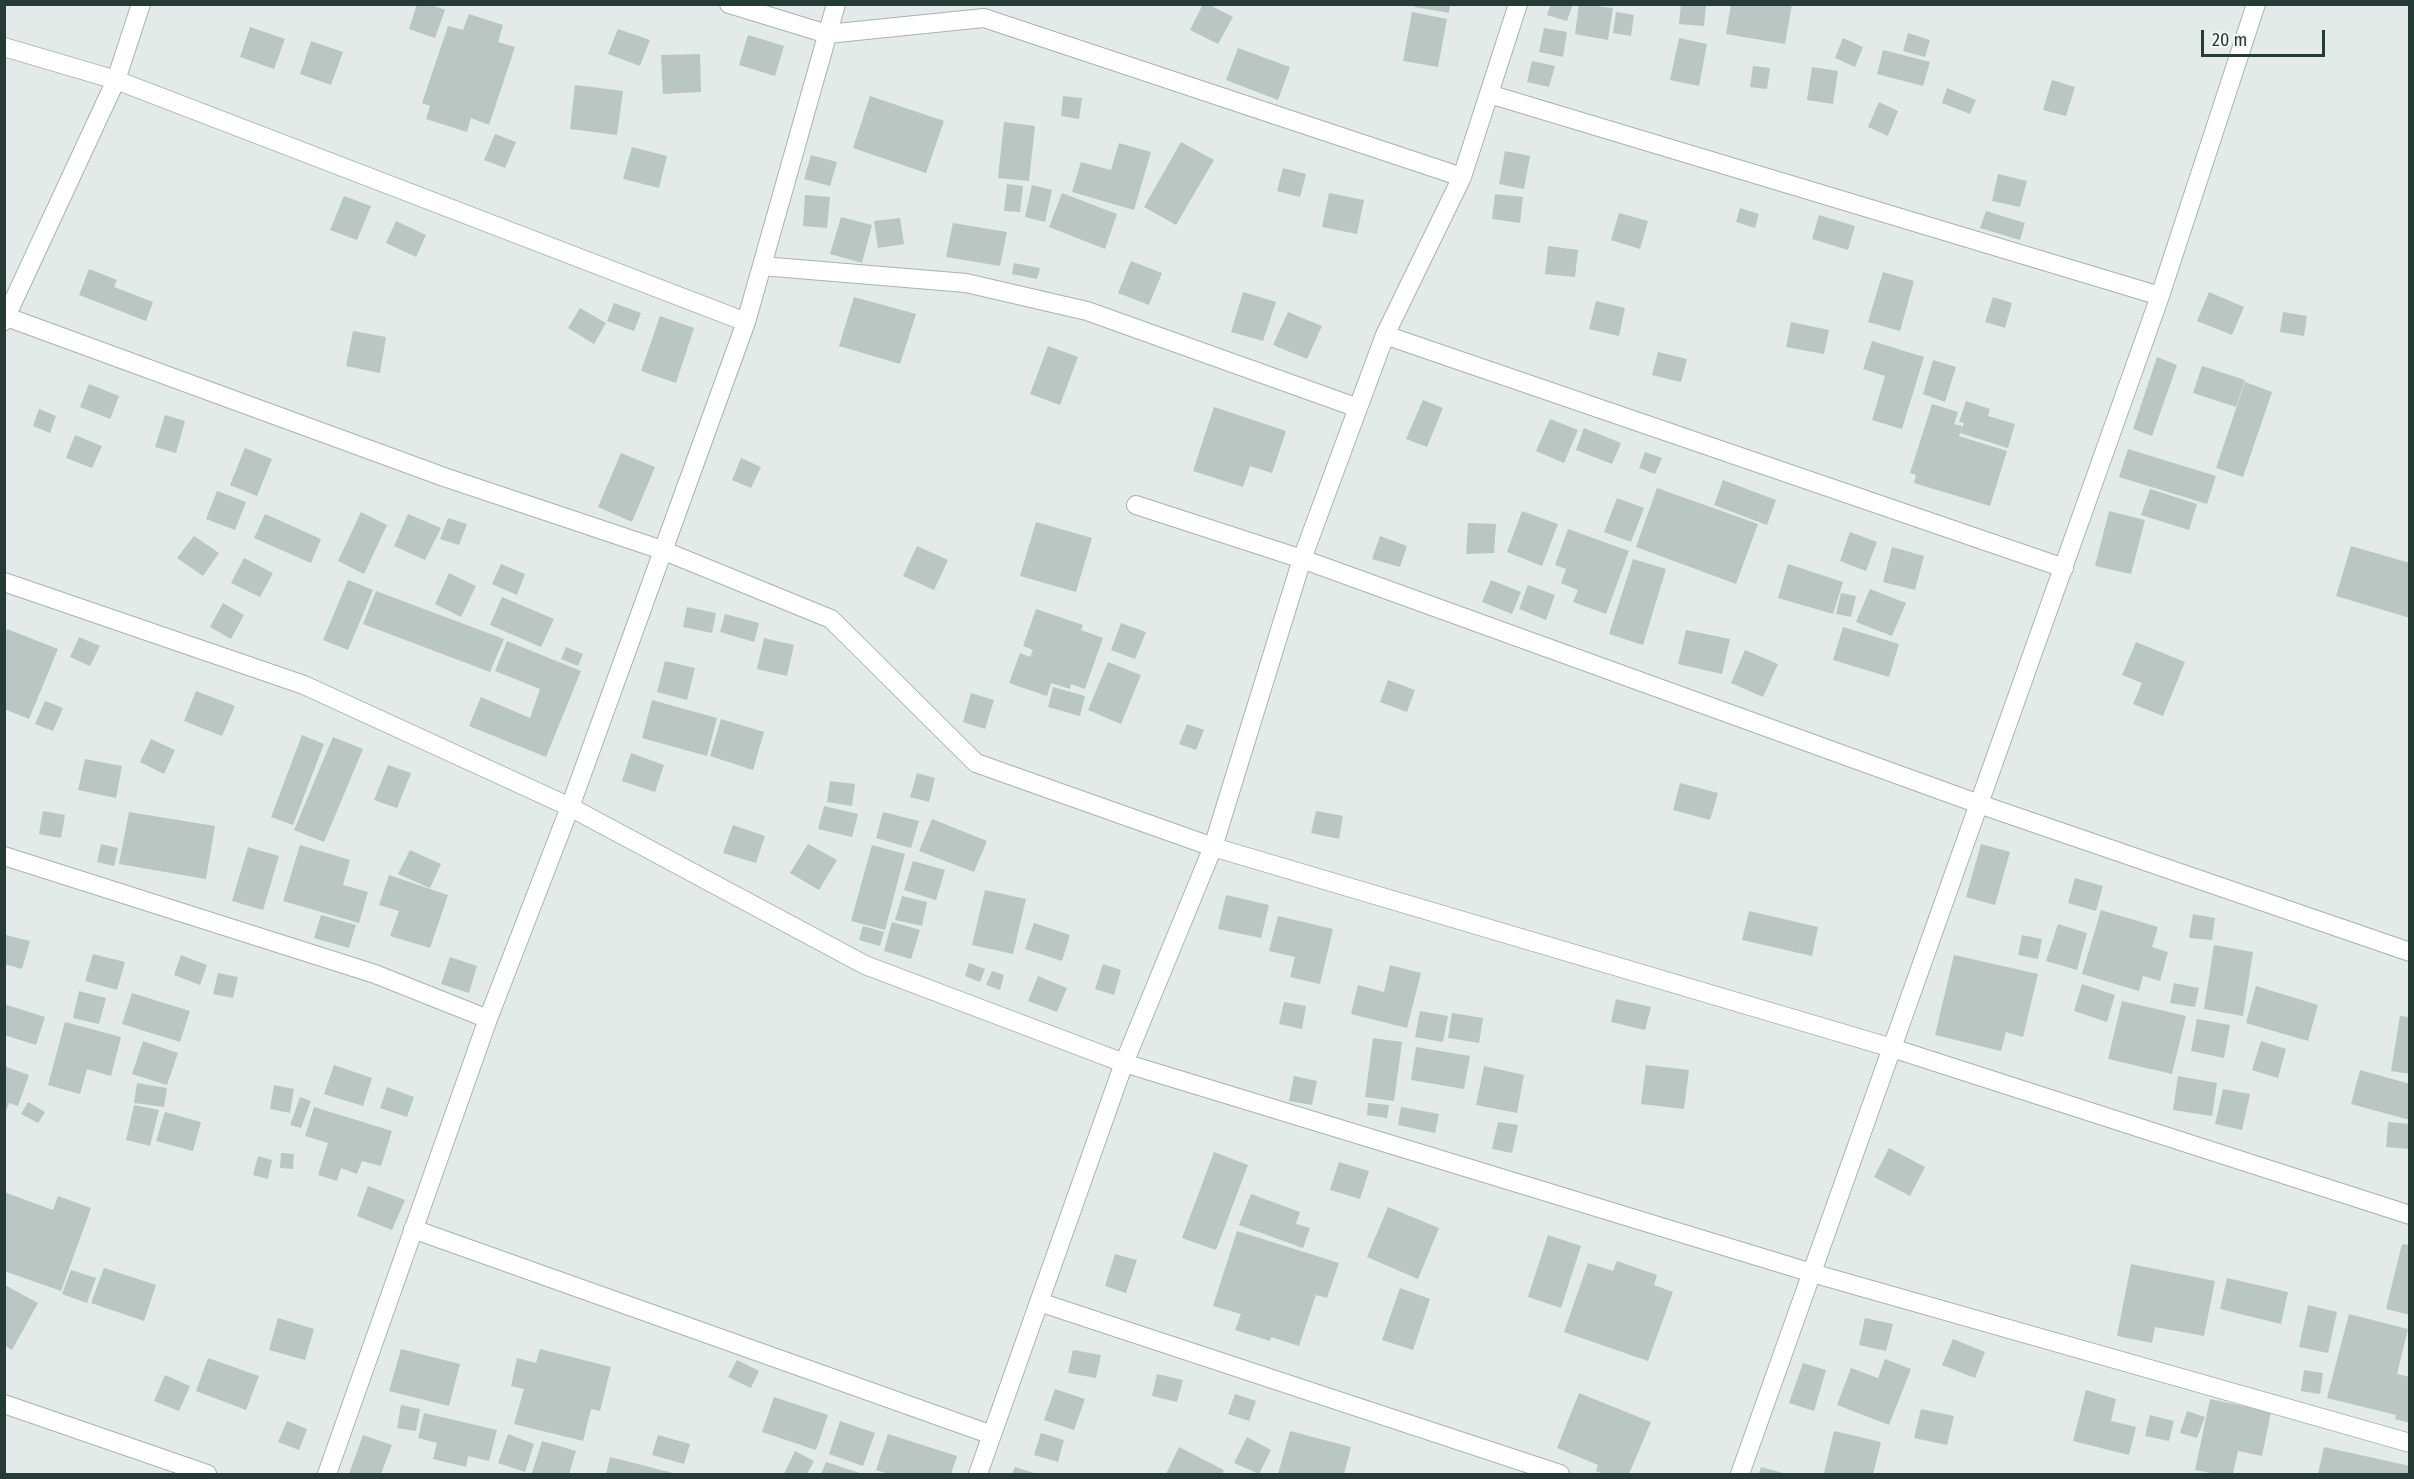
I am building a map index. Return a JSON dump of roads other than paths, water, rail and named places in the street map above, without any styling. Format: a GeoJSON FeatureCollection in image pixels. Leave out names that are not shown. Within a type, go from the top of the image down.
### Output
{"type":"FeatureCollection","features":[{"type":"Feature","properties":{"kind":"street"},"geometry":{"type":"LineString","coordinates":[[141,4],[116,80],[5,318],[444,477],[662,550],[831,619],[976,763],[1213,847],[1892,1048],[2409,1215]]}},
{"type":"Feature","properties":{"kind":"street"},"geometry":{"type":"LineString","coordinates":[[729,4],[827,34],[984,18],[1462,177]]}},
{"type":"Feature","properties":{"kind":"street"},"geometry":{"type":"LineString","coordinates":[[327,1474],[488,1019],[570,807],[746,322],[836,4]]}},
{"type":"Feature","properties":{"kind":"street"},"geometry":{"type":"LineString","coordinates":[[978,1474],[1125,1063],[1213,847],[1302,559],[1385,335],[1462,177],[1518,4]]}},
{"type":"Feature","properties":{"kind":"street"},"geometry":{"type":"LineString","coordinates":[[1740,1474],[2160,296],[2256,4]]}},
{"type":"Feature","properties":{"kind":"street"},"geometry":{"type":"LineString","coordinates":[[4,47],[116,80],[746,322]]}},
{"type":"Feature","properties":{"kind":"street"},"geometry":{"type":"LineString","coordinates":[[1489,94],[2160,296]]}},
{"type":"Feature","properties":{"kind":"street"},"geometry":{"type":"LineString","coordinates":[[762,266],[966,284],[1088,311],[1358,408]]}},
{"type":"Feature","properties":{"kind":"street"},"geometry":{"type":"LineString","coordinates":[[1385,335],[2064,568]]}},
{"type":"Feature","properties":{"kind":"street"},"geometry":{"type":"LineString","coordinates":[[1136,505],[1302,559],[1979,804],[2409,951]]}},
{"type":"Feature","properties":{"kind":"street"},"geometry":{"type":"LineString","coordinates":[[4,582],[304,685],[570,807],[865,965],[1125,1063],[1812,1273],[2409,1443]]}},
{"type":"Feature","properties":{"kind":"street"},"geometry":{"type":"LineString","coordinates":[[4,856],[375,974],[488,1019]]}},
{"type":"Feature","properties":{"kind":"street"},"geometry":{"type":"LineString","coordinates":[[413,1229],[992,1435]]}},
{"type":"Feature","properties":{"kind":"street"},"geometry":{"type":"LineString","coordinates":[[1039,1302],[1560,1474]]}},
{"type":"Feature","properties":{"kind":"street"},"geometry":{"type":"LineString","coordinates":[[4,1404],[207,1474]]}}]}
